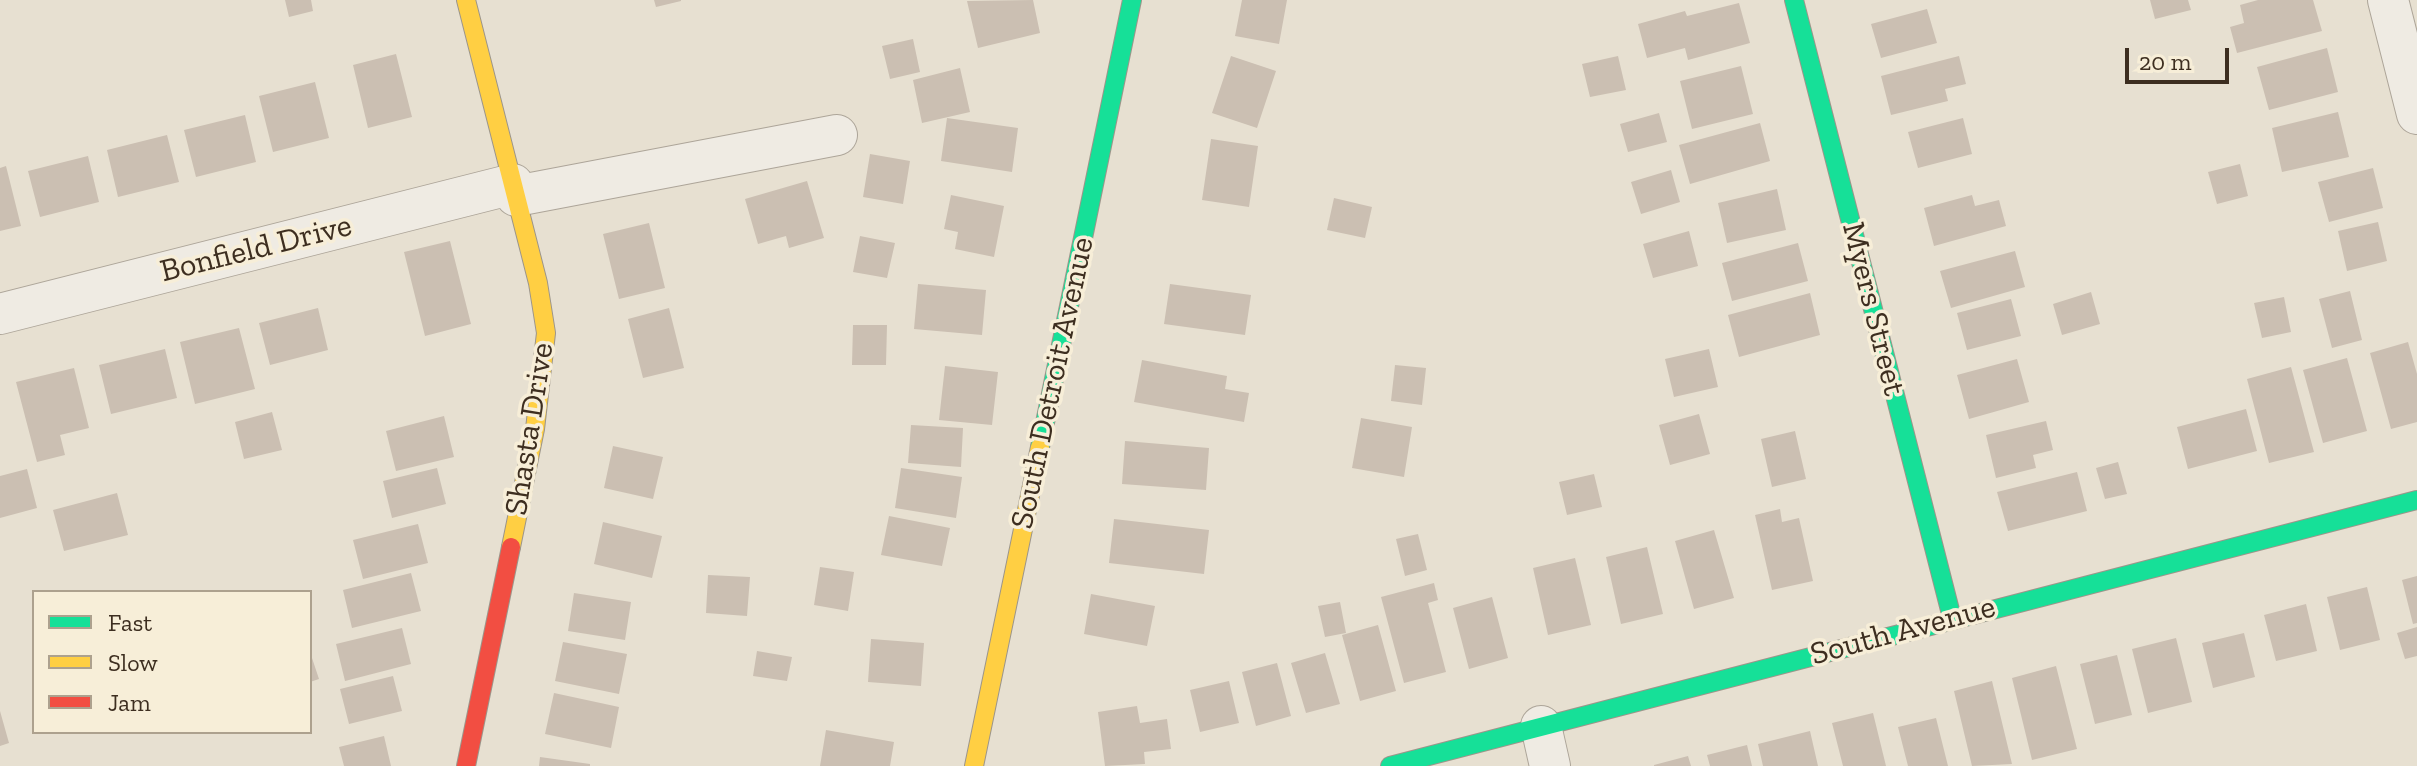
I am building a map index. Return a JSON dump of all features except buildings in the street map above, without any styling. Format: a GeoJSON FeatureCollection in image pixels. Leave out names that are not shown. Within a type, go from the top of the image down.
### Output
{"type":"FeatureCollection","features":[{"type":"Feature","properties":{"kind":"street","name":"Shasta Drive"},"geometry":{"type":"LineString","coordinates":[[466,0],[543,309],[544,361],[535,429],[466,766]]}},
{"type":"Feature","properties":{"kind":"street","name":"South Detroit Avenue"},"geometry":{"type":"LineString","coordinates":[[974,766],[1132,0]]}},
{"type":"Feature","properties":{"kind":"street","name":"Myers Street"},"geometry":{"type":"LineString","coordinates":[[1794,0],[1952,618]]}},
{"type":"Feature","properties":{"kind":"street"},"geometry":{"type":"LineString","coordinates":[[2388,0],[2417,114]]}},
{"type":"Feature","properties":{"kind":"street","name":"Bonfield Drive"},"geometry":{"type":"LineString","coordinates":[[0,314],[514,190],[837,135]]}},
{"type":"Feature","properties":{"kind":"street","name":"South Avenue"},"geometry":{"type":"LineString","coordinates":[[1390,766],[2417,500]]}},
{"type":"Feature","properties":{"kind":"street"},"geometry":{"type":"LineString","coordinates":[[1541,726],[1550,766]]}},
{"type":"Feature","properties":{"kind":"traffic: fast"},"geometry":{"type":"LineString","coordinates":[[1040,447],[1132,0]]}},
{"type":"Feature","properties":{"kind":"traffic: fast"},"geometry":{"type":"LineString","coordinates":[[1794,0],[1952,618]]}},
{"type":"Feature","properties":{"kind":"traffic: fast"},"geometry":{"type":"LineString","coordinates":[[1390,766],[2417,500]]}},
{"type":"Feature","properties":{"kind":"traffic: slow"},"geometry":{"type":"LineString","coordinates":[[466,0],[538,283],[546,333],[535,429],[511,547]]}},
{"type":"Feature","properties":{"kind":"traffic: slow"},"geometry":{"type":"LineString","coordinates":[[974,766],[1040,447]]}},
{"type":"Feature","properties":{"kind":"traffic: jam"},"geometry":{"type":"LineString","coordinates":[[466,766],[511,547]]}}]}
